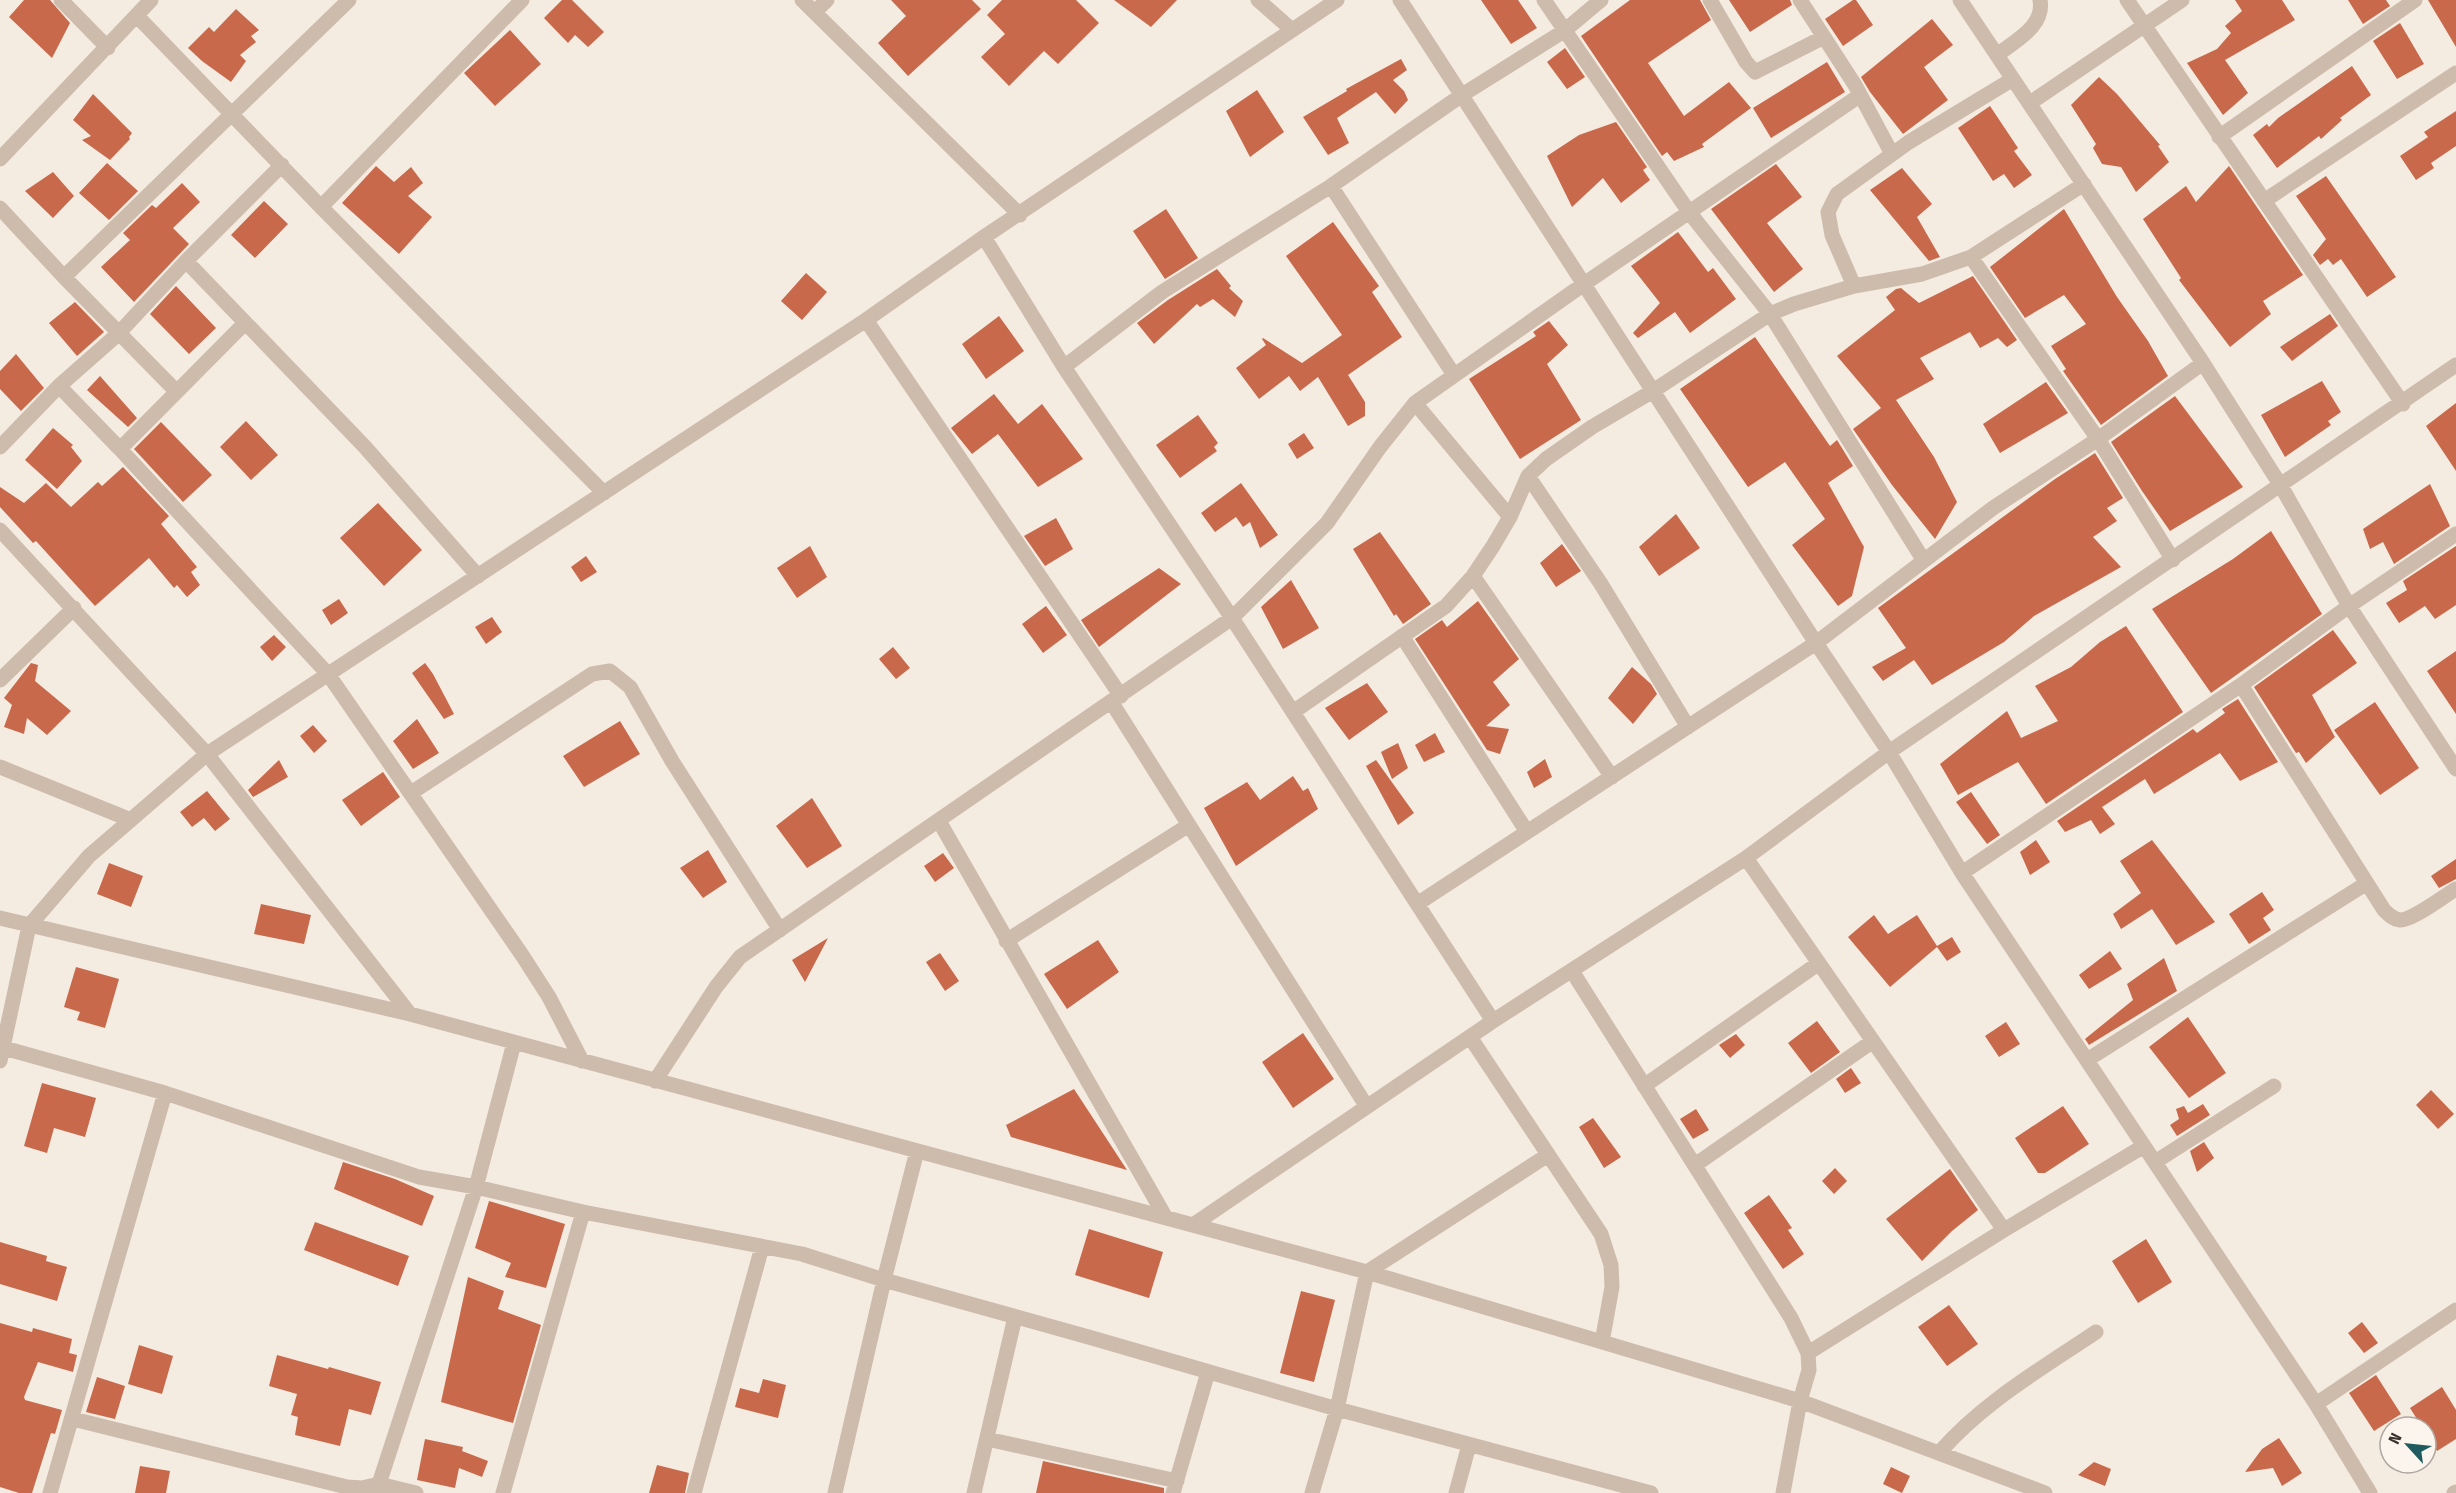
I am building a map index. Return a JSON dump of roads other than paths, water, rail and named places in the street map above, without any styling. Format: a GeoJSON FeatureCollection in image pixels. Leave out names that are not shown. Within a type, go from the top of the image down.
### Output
{"type":"FeatureCollection","features":[{"type":"Feature","properties":{"kind":"street"},"geometry":{"type":"LineString","coordinates":[[61,0],[108,48]]}},
{"type":"Feature","properties":{"kind":"street"},"geometry":{"type":"LineString","coordinates":[[0,159],[108,48],[151,0]]}},
{"type":"Feature","properties":{"kind":"street"},"geometry":{"type":"LineString","coordinates":[[64,277],[349,0]]}},
{"type":"Feature","properties":{"kind":"street"},"geometry":{"type":"LineString","coordinates":[[321,207],[522,0]]}},
{"type":"Feature","properties":{"kind":"street"},"geometry":{"type":"LineString","coordinates":[[802,0],[1020,214]]}},
{"type":"Feature","properties":{"kind":"street"},"geometry":{"type":"LineString","coordinates":[[815,12],[827,0]]}},
{"type":"Feature","properties":{"kind":"street"},"geometry":{"type":"LineString","coordinates":[[1258,0],[1292,30]]}},
{"type":"Feature","properties":{"kind":"street"},"geometry":{"type":"LineString","coordinates":[[1337,0],[984,237],[866,320],[207,754],[89,856],[29,926],[2,1054],[165,1093],[419,1177],[825,1260],[884,1280],[1337,1409],[1647,1492]]}},
{"type":"Feature","properties":{"kind":"street"},"geometry":{"type":"LineString","coordinates":[[1400,0],[1889,752],[1962,873],[2316,1404],[2370,1493]]}},
{"type":"Feature","properties":{"kind":"street"},"geometry":{"type":"LineString","coordinates":[[1545,0],[1689,212],[1770,314],[1924,561]]}},
{"type":"Feature","properties":{"kind":"street"},"geometry":{"type":"LineString","coordinates":[[1064,367],[1162,292],[1331,186],[1462,95],[1564,31],[1591,6],[1601,0]]}},
{"type":"Feature","properties":{"kind":"street"},"geometry":{"type":"LineString","coordinates":[[1710,0],[1746,62],[1755,72],[1824,37]]}},
{"type":"Feature","properties":{"kind":"street"},"geometry":{"type":"LineString","coordinates":[[1800,0],[1892,154]]}},
{"type":"Feature","properties":{"kind":"street"},"geometry":{"type":"LineString","coordinates":[[1960,0],[2203,363],[2281,486],[2349,606],[2456,769]]}},
{"type":"Feature","properties":{"kind":"street"},"geometry":{"type":"LineString","coordinates":[[1997,55],[2036,24],[2042,11],[2040,0]]}},
{"type":"Feature","properties":{"kind":"street"},"geometry":{"type":"LineString","coordinates":[[2127,0],[2403,404]]}},
{"type":"Feature","properties":{"kind":"street"},"geometry":{"type":"LineString","coordinates":[[2030,103],[2182,0]]}},
{"type":"Feature","properties":{"kind":"street"},"geometry":{"type":"LineString","coordinates":[[2220,137],[2415,0]]}},
{"type":"Feature","properties":{"kind":"street"},"geometry":{"type":"LineString","coordinates":[[137,16],[321,207],[604,493]]}},
{"type":"Feature","properties":{"kind":"street"},"geometry":{"type":"LineString","coordinates":[[2264,201],[2456,73]]}},
{"type":"Feature","properties":{"kind":"street"},"geometry":{"type":"LineString","coordinates":[[1854,286],[1832,235],[1828,213],[1837,194],[1892,154],[2013,79]]}},
{"type":"Feature","properties":{"kind":"street"},"geometry":{"type":"LineString","coordinates":[[655,1081],[722,979],[740,957],[1232,618],[1327,524],[1380,447],[1415,403],[1859,96]]}},
{"type":"Feature","properties":{"kind":"street"},"geometry":{"type":"LineString","coordinates":[[0,447],[59,386],[118,334],[186,261],[282,165]]}},
{"type":"Feature","properties":{"kind":"street"},"geometry":{"type":"LineString","coordinates":[[1293,712],[1446,606],[1473,576],[1510,517],[1528,476],[1546,459],[1592,427],[1653,391],[1770,314],[1854,286],[1922,274],[1971,257],[2084,184]]}},
{"type":"Feature","properties":{"kind":"street"},"geometry":{"type":"LineString","coordinates":[[1331,186],[1454,375]]}},
{"type":"Feature","properties":{"kind":"street"},"geometry":{"type":"LineString","coordinates":[[0,208],[118,334],[176,391]]}},
{"type":"Feature","properties":{"kind":"street"},"geometry":{"type":"LineString","coordinates":[[984,237],[1064,367],[1232,618],[1493,1021]]}},
{"type":"Feature","properties":{"kind":"street"},"geometry":{"type":"LineString","coordinates":[[1971,257],[2098,439],[2173,560]]}},
{"type":"Feature","properties":{"kind":"street"},"geometry":{"type":"LineString","coordinates":[[186,261],[365,447],[478,576]]}},
{"type":"Feature","properties":{"kind":"street"},"geometry":{"type":"LineString","coordinates":[[866,320],[1116,699],[1189,825],[1367,1107]]}},
{"type":"Feature","properties":{"kind":"street"},"geometry":{"type":"LineString","coordinates":[[120,449],[246,323]]}},
{"type":"Feature","properties":{"kind":"street"},"geometry":{"type":"LineString","coordinates":[[1417,904],[1816,643],[1993,508],[2098,439],[2203,363]]}},
{"type":"Feature","properties":{"kind":"street"},"geometry":{"type":"LineString","coordinates":[[1193,1225],[1493,1021],[1746,858],[1889,752],[2403,404],[2456,365]]}},
{"type":"Feature","properties":{"kind":"street"},"geometry":{"type":"LineString","coordinates":[[59,386],[328,674],[528,963],[549,997],[582,1061]]}},
{"type":"Feature","properties":{"kind":"street"},"geometry":{"type":"LineString","coordinates":[[1415,403],[1510,517]]}},
{"type":"Feature","properties":{"kind":"street"},"geometry":{"type":"LineString","coordinates":[[1528,476],[1600,584],[1688,727]]}},
{"type":"Feature","properties":{"kind":"street"},"geometry":{"type":"LineString","coordinates":[[0,530],[207,754],[410,1014]]}},
{"type":"Feature","properties":{"kind":"street"},"geometry":{"type":"LineString","coordinates":[[1962,873],[2241,684],[2349,606],[2456,535]]}},
{"type":"Feature","properties":{"kind":"street"},"geometry":{"type":"LineString","coordinates":[[1473,576],[1612,777]]}},
{"type":"Feature","properties":{"kind":"street"},"geometry":{"type":"LineString","coordinates":[[0,680],[74,608]]}},
{"type":"Feature","properties":{"kind":"street"},"geometry":{"type":"LineString","coordinates":[[1402,636],[1527,832]]}},
{"type":"Feature","properties":{"kind":"street"},"geometry":{"type":"LineString","coordinates":[[411,793],[592,674],[610,672],[630,687],[672,761],[780,930]]}},
{"type":"Feature","properties":{"kind":"street"},"geometry":{"type":"LineString","coordinates":[[2241,684],[2384,910],[2397,920],[2407,919],[2456,888]]}},
{"type":"Feature","properties":{"kind":"street"},"geometry":{"type":"LineString","coordinates":[[0,766],[131,820]]}},
{"type":"Feature","properties":{"kind":"street"},"geometry":{"type":"LineString","coordinates":[[939,821],[1166,1218]]}},
{"type":"Feature","properties":{"kind":"street"},"geometry":{"type":"LineString","coordinates":[[1006,941],[1189,825]]}},
{"type":"Feature","properties":{"kind":"street"},"geometry":{"type":"LineString","coordinates":[[1746,858],[2004,1230]]}},
{"type":"Feature","properties":{"kind":"street"},"geometry":{"type":"LineString","coordinates":[[2087,1060],[2367,883]]}},
{"type":"Feature","properties":{"kind":"street"},"geometry":{"type":"LineString","coordinates":[[0,918],[410,1014],[1367,1272],[1800,1401],[2045,1493]]}},
{"type":"Feature","properties":{"kind":"street"},"geometry":{"type":"LineString","coordinates":[[1644,1086],[1819,963]]}},
{"type":"Feature","properties":{"kind":"street"},"geometry":{"type":"LineString","coordinates":[[1572,970],[1791,1318],[1808,1353],[1809,1370],[1800,1401],[1783,1493]]}},
{"type":"Feature","properties":{"kind":"street"},"geometry":{"type":"LineString","coordinates":[[1470,1037],[1600,1234],[1611,1265],[1612,1287],[1602,1342]]}},
{"type":"Feature","properties":{"kind":"street"},"geometry":{"type":"LineString","coordinates":[[1695,1165],[1873,1041]]}},
{"type":"Feature","properties":{"kind":"street"},"geometry":{"type":"LineString","coordinates":[[378,1489],[476,1187],[514,1043]]}},
{"type":"Feature","properties":{"kind":"street"},"geometry":{"type":"LineString","coordinates":[[2155,1162],[2274,1086]]}},
{"type":"Feature","properties":{"kind":"street"},"geometry":{"type":"LineString","coordinates":[[50,1493],[165,1093]]}},
{"type":"Feature","properties":{"kind":"street"},"geometry":{"type":"LineString","coordinates":[[1808,1353],[2004,1230],[2144,1146]]}},
{"type":"Feature","properties":{"kind":"street"},"geometry":{"type":"LineString","coordinates":[[836,1493],[884,1280],[917,1151]]}},
{"type":"Feature","properties":{"kind":"street"},"geometry":{"type":"LineString","coordinates":[[1312,1493],[1337,1409],[1367,1272],[1548,1155]]}},
{"type":"Feature","properties":{"kind":"street"},"geometry":{"type":"LineString","coordinates":[[503,1493],[583,1212]]}},
{"type":"Feature","properties":{"kind":"street"},"geometry":{"type":"LineString","coordinates":[[694,1493],[762,1247]]}},
{"type":"Feature","properties":{"kind":"street"},"geometry":{"type":"LineString","coordinates":[[2316,1404],[2456,1310]]}},
{"type":"Feature","properties":{"kind":"street"},"geometry":{"type":"LineString","coordinates":[[974,1493],[1015,1317]]}},
{"type":"Feature","properties":{"kind":"street"},"geometry":{"type":"LineString","coordinates":[[1939,1453],[1956,1433],[1991,1404],[2096,1332]]}},
{"type":"Feature","properties":{"kind":"street"},"geometry":{"type":"LineString","coordinates":[[987,1439],[1175,1487],[1208,1372]]}},
{"type":"Feature","properties":{"kind":"street"},"geometry":{"type":"LineString","coordinates":[[73,1419],[347,1487],[416,1493]]}},
{"type":"Feature","properties":{"kind":"street"},"geometry":{"type":"LineString","coordinates":[[1456,1493],[1469,1445]]}}]}
